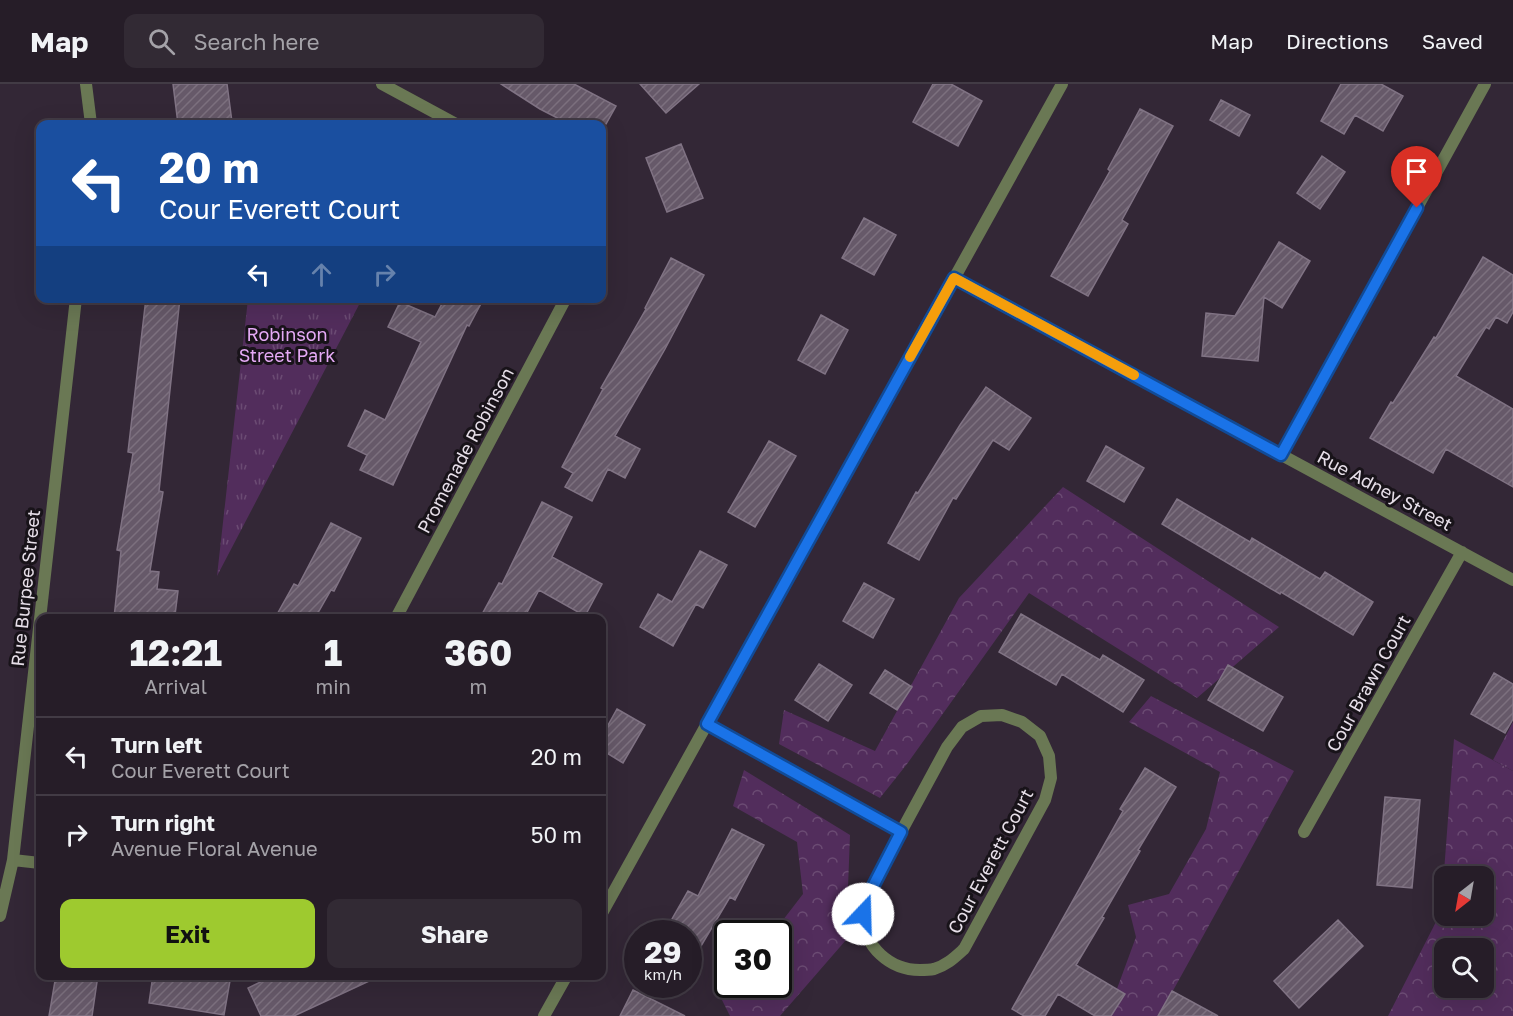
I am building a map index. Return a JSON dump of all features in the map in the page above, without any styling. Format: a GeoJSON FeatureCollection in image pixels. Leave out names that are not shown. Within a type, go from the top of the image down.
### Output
{"type":"FeatureCollection","features":[{"type":"Feature","properties":{"kind":"street"},"geometry":{"type":"LineString","coordinates":[[86,84],[90,120]]}},
{"type":"Feature","properties":{"kind":"street"},"geometry":{"type":"LineString","coordinates":[[382,84],[449,120]]}},
{"type":"Feature","properties":{"kind":"street"},"geometry":{"type":"LineString","coordinates":[[606,906],[1062,84]]}},
{"type":"Feature","properties":{"kind":"street"},"geometry":{"type":"LineString","coordinates":[[1281,455],[1485,84]]}},
{"type":"Feature","properties":{"kind":"street","name":"Rue Adney Street"},"geometry":{"type":"LineString","coordinates":[[954,278],[1513,580]]}},
{"type":"Feature","properties":{"kind":"street","name":"Rue Burpee Street"},"geometry":{"type":"LineString","coordinates":[[41,614],[75,303]]}},
{"type":"Feature","properties":{"kind":"street","name":"Promenade Robinson"},"geometry":{"type":"LineString","coordinates":[[398,614],[563,303]]}},
{"type":"Feature","properties":{"kind":"street","name":"Cour Brawn Court"},"geometry":{"type":"LineString","coordinates":[[1304,832],[1462,552]]}},
{"type":"Feature","properties":{"kind":"street","name":"Rue Burpee Street"},"geometry":{"type":"LineString","coordinates":[[0,916],[13,860],[36,655]]}},
{"type":"Feature","properties":{"kind":"street","name":"Cour Everett Court"},"geometry":{"type":"LineString","coordinates":[[1002,715],[1022,722],[1040,736],[1050,756],[1051,778],[1045,800],[964,949],[949,963],[932,970],[910,970],[892,964],[875,950],[865,932],[863,914],[868,896],[901,832],[947,747],[962,727],[981,716],[1002,715]]}},
{"type":"Feature","properties":{"kind":"street"},"geometry":{"type":"LineString","coordinates":[[707,724],[901,832]]}},
{"type":"Feature","properties":{"kind":"street"},"geometry":{"type":"LineString","coordinates":[[13,860],[36,863]]}},
{"type":"Feature","properties":{"kind":"street"},"geometry":{"type":"LineString","coordinates":[[544,1016],[564,980]]}},
{"type":"Feature","properties":{"kind":"green space","name":"Robinson Street Park"},"geometry":{"type":"Polygon","coordinates":[[[248,303],[360,303],[217,576],[248,303]]]}},
{"type":"Feature","properties":{"kind":"green space"},"geometry":{"type":"Polygon","coordinates":[[[1063,487],[1279,627],[1197,698],[1029,593],[907,764],[880,798],[779,744],[784,710],[875,751],[959,598],[1063,487]]]}},
{"type":"Feature","properties":{"kind":"green space"},"geometry":{"type":"Polygon","coordinates":[[[1151,696],[1294,771],[1159,1016],[1107,1016],[1136,937],[1128,905],[1169,894],[1206,829],[1220,772],[1129,722],[1151,696]]]}},
{"type":"Feature","properties":{"kind":"green space"},"geometry":{"type":"Polygon","coordinates":[[[1513,722],[1513,771],[1493,760],[1513,722]]]}},
{"type":"Feature","properties":{"kind":"green space"},"geometry":{"type":"Polygon","coordinates":[[[1454,739],[1513,771],[1513,1016],[1388,1016],[1434,926],[1494,926],[1494,866],[1444,866],[1454,739]]]}},
{"type":"Feature","properties":{"kind":"green space"},"geometry":{"type":"Polygon","coordinates":[[[744,770],[850,835],[846,940],[780,1016],[730,1016],[722,1000],[724,998],[792,998],[792,920],[783,920],[803,894],[797,842],[733,806],[744,770]]]}},
{"type":"Feature","properties":{"kind":"building"},"geometry":{"type":"Polygon","coordinates":[[[173,84],[227,84],[232,120],[178,120],[173,84]]]}},
{"type":"Feature","properties":{"kind":"building"},"geometry":{"type":"Polygon","coordinates":[[[501,84],[574,84],[616,106],[606,124],[606,120],[561,120],[501,84]]]}},
{"type":"Feature","properties":{"kind":"building"},"geometry":{"type":"Polygon","coordinates":[[[640,84],[699,84],[666,113],[640,84]]]}},
{"type":"Feature","properties":{"kind":"building"},"geometry":{"type":"Polygon","coordinates":[[[933,84],[951,84],[982,101],[958,146],[913,122],[933,84]]]}},
{"type":"Feature","properties":{"kind":"building"},"geometry":{"type":"Polygon","coordinates":[[[1341,84],[1381,84],[1403,96],[1383,131],[1355,115],[1344,134],[1321,121],[1341,84]]]}},
{"type":"Feature","properties":{"kind":"building"},"geometry":{"type":"Polygon","coordinates":[[[1221,100],[1250,115],[1239,136],[1210,120],[1221,100]]]}},
{"type":"Feature","properties":{"kind":"building"},"geometry":{"type":"Polygon","coordinates":[[[1140,109],[1173,126],[1122,220],[1128,224],[1088,296],[1051,276],[1110,171],[1108,169],[1140,109]]]}},
{"type":"Feature","properties":{"kind":"building"},"geometry":{"type":"Polygon","coordinates":[[[681,144],[703,198],[667,212],[646,158],[681,144]]]}},
{"type":"Feature","properties":{"kind":"building"},"geometry":{"type":"Polygon","coordinates":[[[1322,156],[1345,172],[1320,209],[1297,193],[1322,156]]]}},
{"type":"Feature","properties":{"kind":"building"},"geometry":{"type":"Polygon","coordinates":[[[864,218],[896,235],[874,275],[842,258],[864,218]]]}},
{"type":"Feature","properties":{"kind":"building"},"geometry":{"type":"Polygon","coordinates":[[[1279,242],[1310,261],[1282,308],[1264,297],[1258,361],[1202,356],[1206,313],[1235,316],[1279,242]]]}},
{"type":"Feature","properties":{"kind":"building"},"geometry":{"type":"Polygon","coordinates":[[[1483,257],[1513,275],[1513,312],[1507,323],[1496,317],[1489,329],[1486,327],[1456,376],[1513,409],[1513,487],[1446,449],[1433,473],[1370,438],[1391,402],[1393,403],[1434,337],[1436,338],[1483,257]]]}},
{"type":"Feature","properties":{"kind":"building"},"geometry":{"type":"Polygon","coordinates":[[[671,258],[704,275],[615,436],[640,449],[625,478],[608,469],[592,501],[565,487],[573,473],[562,467],[603,389],[601,388],[646,309],[671,258]]]}},
{"type":"Feature","properties":{"kind":"building"},"geometry":{"type":"Polygon","coordinates":[[[145,303],[179,303],[159,491],[163,492],[150,571],[159,572],[157,589],[178,591],[175,614],[114,614],[121,551],[117,550],[133,453],[128,452],[145,303]]]}},
{"type":"Feature","properties":{"kind":"building"},"geometry":{"type":"Polygon","coordinates":[[[400,303],[435,317],[442,303],[481,303],[469,326],[467,325],[393,485],[360,470],[367,455],[348,446],[365,410],[385,420],[421,342],[388,327],[400,303]]]}},
{"type":"Feature","properties":{"kind":"building"},"geometry":{"type":"Polygon","coordinates":[[[821,315],[848,330],[825,374],[798,360],[821,315]]]}},
{"type":"Feature","properties":{"kind":"building"},"geometry":{"type":"Polygon","coordinates":[[[986,387],[1031,418],[1009,450],[993,440],[956,499],[953,498],[919,560],[888,543],[916,492],[918,493],[986,387]]]}},
{"type":"Feature","properties":{"kind":"building"},"geometry":{"type":"Polygon","coordinates":[[[769,441],[796,456],[755,527],[728,512],[769,441]]]}},
{"type":"Feature","properties":{"kind":"building"},"geometry":{"type":"Polygon","coordinates":[[[1106,446],[1144,468],[1124,502],[1087,481],[1106,446]]]}},
{"type":"Feature","properties":{"kind":"building"},"geometry":{"type":"Polygon","coordinates":[[[1177,499],[1250,542],[1252,538],[1320,579],[1325,572],[1373,602],[1353,635],[1162,524],[1177,499]]]}},
{"type":"Feature","properties":{"kind":"building"},"geometry":{"type":"Polygon","coordinates":[[[542,502],[572,517],[552,557],[602,584],[586,614],[581,614],[539,590],[526,614],[482,614],[499,583],[502,584],[542,502]]]}},
{"type":"Feature","properties":{"kind":"building"},"geometry":{"type":"Polygon","coordinates":[[[331,523],[361,538],[334,591],[331,590],[317,614],[277,614],[294,584],[298,586],[331,523]]]}},
{"type":"Feature","properties":{"kind":"building"},"geometry":{"type":"Polygon","coordinates":[[[700,551],[727,565],[703,608],[696,604],[673,646],[640,627],[658,594],[672,602],[700,551]]]}},
{"type":"Feature","properties":{"kind":"building"},"geometry":{"type":"Polygon","coordinates":[[[864,583],[894,599],[873,638],[843,621],[864,583]]]}},
{"type":"Feature","properties":{"kind":"building"},"geometry":{"type":"Polygon","coordinates":[[[1021,614],[1100,660],[1103,655],[1144,680],[1123,712],[1062,674],[1056,685],[999,652],[1021,614]]]}},
{"type":"Feature","properties":{"kind":"building"},"geometry":{"type":"Polygon","coordinates":[[[819,664],[852,685],[828,721],[795,700],[819,664]]]}},
{"type":"Feature","properties":{"kind":"building"},"geometry":{"type":"Polygon","coordinates":[[[1228,665],[1283,697],[1263,731],[1208,700],[1228,665]]]}},
{"type":"Feature","properties":{"kind":"building"},"geometry":{"type":"Polygon","coordinates":[[[885,670],[912,687],[897,710],[870,693],[885,670]]]}},
{"type":"Feature","properties":{"kind":"building"},"geometry":{"type":"Polygon","coordinates":[[[1494,673],[1513,684],[1513,719],[1505,733],[1471,714],[1494,673]]]}},
{"type":"Feature","properties":{"kind":"building"},"geometry":{"type":"Polygon","coordinates":[[[617,709],[645,725],[623,763],[606,752],[606,729],[617,709]]]}},
{"type":"Feature","properties":{"kind":"building"},"geometry":{"type":"Polygon","coordinates":[[[1145,768],[1176,787],[1138,850],[1140,851],[1102,917],[1104,918],[1076,965],[1125,994],[1111,1016],[1095,1016],[1058,994],[1045,1016],[1024,1016],[1012,1009],[1123,811],[1120,809],[1145,768]]]}},
{"type":"Feature","properties":{"kind":"building"},"geometry":{"type":"Polygon","coordinates":[[[1385,797],[1420,800],[1412,888],[1377,885],[1385,797]]]}},
{"type":"Feature","properties":{"kind":"building"},"geometry":{"type":"Polygon","coordinates":[[[732,829],[764,845],[735,900],[730,897],[716,920],[714,920],[702,944],[702,920],[671,920],[688,891],[698,896],[732,829]]]}},
{"type":"Feature","properties":{"kind":"building"},"geometry":{"type":"Polygon","coordinates":[[[1338,920],[1363,946],[1299,1008],[1274,981],[1338,920]]]}},
{"type":"Feature","properties":{"kind":"building"},"geometry":{"type":"Polygon","coordinates":[[[55,980],[97,980],[92,1016],[49,1016],[55,980]]]}},
{"type":"Feature","properties":{"kind":"building"},"geometry":{"type":"Polygon","coordinates":[[[152,980],[230,980],[224,1015],[149,1003],[152,980]]]}},
{"type":"Feature","properties":{"kind":"building"},"geometry":{"type":"Polygon","coordinates":[[[265,980],[371,980],[294,1016],[261,1016],[248,988],[265,980]]]}},
{"type":"Feature","properties":{"kind":"building"},"geometry":{"type":"Polygon","coordinates":[[[1172,991],[1218,1016],[1158,1016],[1172,991]]]}},
{"type":"Feature","properties":{"kind":"building"},"geometry":{"type":"Polygon","coordinates":[[[629,998],[649,998],[685,1016],[620,1016],[629,998]]]}},
{"type":"Feature","properties":{"kind":"slow traffic"},"geometry":{"type":"LineString","coordinates":[[910,357],[954,278],[1134,375]]}},
{"type":"Feature","properties":{"kind":"route"},"geometry":{"type":"LineString","coordinates":[[863,914],[868,896],[901,832],[707,724],[954,278],[1281,455],[1417,208]]}}]}
